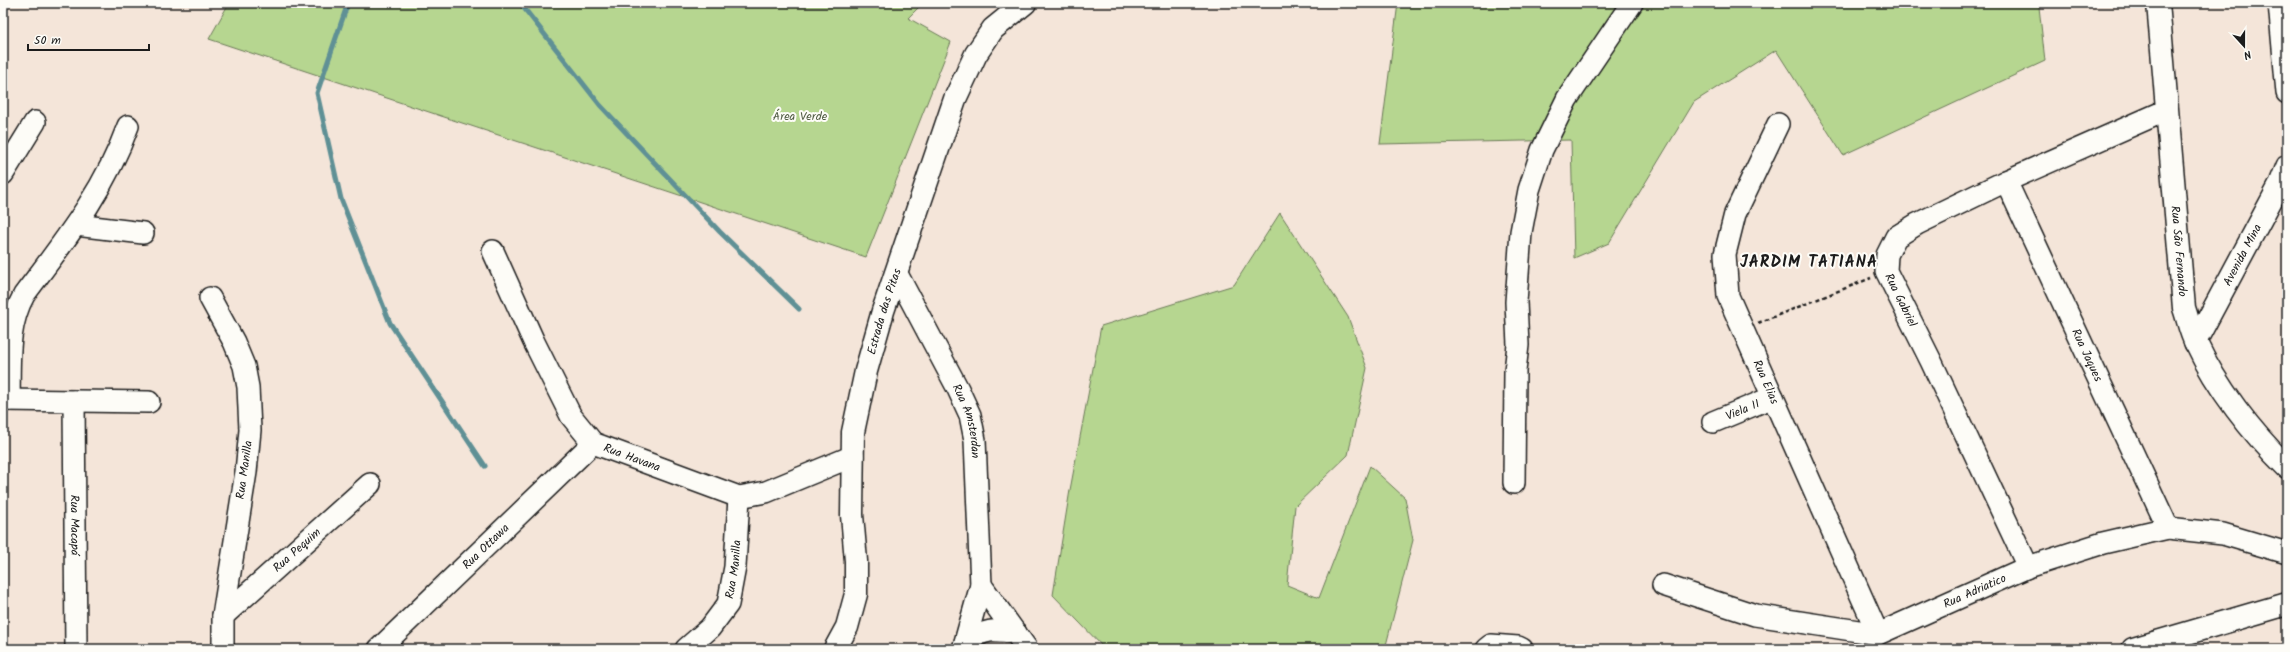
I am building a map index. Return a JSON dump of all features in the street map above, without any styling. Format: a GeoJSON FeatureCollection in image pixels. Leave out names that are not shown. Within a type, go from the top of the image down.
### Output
{"type":"FeatureCollection","features":[{"type":"Feature","properties":{"kind":"main road","name":"Estrada das Pitas"},"geometry":{"type":"LineString","coordinates":[[835,649],[847,627],[856,594],[856,561],[852,514],[853,432],[866,371],[955,99],[976,54],[993,29],[1025,3]]}},
{"type":"Feature","properties":{"kind":"main road","name":"Rua São Fernando"},"geometry":{"type":"LineString","coordinates":[[2158,3],[2184,308],[2195,343],[2232,403],[2287,468]]}},
{"type":"Feature","properties":{"kind":"main road"},"geometry":{"type":"LineString","coordinates":[[2133,649],[2287,604]]}},
{"type":"Feature","properties":{"kind":"street"},"geometry":{"type":"LineString","coordinates":[[1514,483],[1515,371],[1518,345],[1516,302],[1521,232],[1530,190],[1542,150],[1567,98],[1632,3]]}},
{"type":"Feature","properties":{"kind":"street"},"geometry":{"type":"LineString","coordinates":[[2279,3],[2287,93]]}},
{"type":"Feature","properties":{"kind":"street","name":"Rua Gabriel"},"geometry":{"type":"LineString","coordinates":[[2028,567],[1931,361],[1886,272],[1887,255],[1896,237],[1917,224],[2006,181],[2167,110]]}},
{"type":"Feature","properties":{"kind":"street"},"geometry":{"type":"LineString","coordinates":[[3,174],[35,122]]}},
{"type":"Feature","properties":{"kind":"street","name":"Rua Elias"},"geometry":{"type":"LineString","coordinates":[[1778,124],[1735,214],[1725,254],[1728,296],[1878,634]]}},
{"type":"Feature","properties":{"kind":"street"},"geometry":{"type":"LineString","coordinates":[[128,126],[111,168],[94,199],[24,295],[17,308],[11,328],[6,400],[149,402]]}},
{"type":"Feature","properties":{"kind":"street","name":"Avenida Mina"},"geometry":{"type":"LineString","coordinates":[[2195,343],[2279,186],[2287,166]]}},
{"type":"Feature","properties":{"kind":"street","name":"Rua Jaques"},"geometry":{"type":"LineString","coordinates":[[2006,181],[2168,528]]}},
{"type":"Feature","properties":{"kind":"street"},"geometry":{"type":"LineString","coordinates":[[76,225],[143,233]]}},
{"type":"Feature","properties":{"kind":"street","name":"Rua Havana"},"geometry":{"type":"LineString","coordinates":[[493,251],[534,342],[571,416],[592,443],[739,497]]}},
{"type":"Feature","properties":{"kind":"street","name":"Rua Amsterdan"},"geometry":{"type":"LineString","coordinates":[[897,274],[958,389],[970,415],[975,440],[981,585],[964,646]]}},
{"type":"Feature","properties":{"kind":"street","name":"Rua Manilla"},"geometry":{"type":"LineString","coordinates":[[210,298],[234,342],[244,366],[248,387],[250,430],[246,472],[223,616],[223,649]]}},
{"type":"Feature","properties":{"kind":"street","name":"Viela II"},"geometry":{"type":"LineString","coordinates":[[1713,422],[1773,397]]}},
{"type":"Feature","properties":{"kind":"street","name":"Rua Macapá"},"geometry":{"type":"LineString","coordinates":[[74,401],[76,649]]}},
{"type":"Feature","properties":{"kind":"street","name":"Rua Ottawa"},"geometry":{"type":"LineString","coordinates":[[379,649],[592,443]]}},
{"type":"Feature","properties":{"kind":"street"},"geometry":{"type":"LineString","coordinates":[[739,497],[766,492],[853,456]]}},
{"type":"Feature","properties":{"kind":"street","name":"Rua Pequim"},"geometry":{"type":"LineString","coordinates":[[223,616],[370,484]]}},
{"type":"Feature","properties":{"kind":"street","name":"Rua Manilla"},"geometry":{"type":"LineString","coordinates":[[686,649],[710,628],[728,604],[735,567],[739,497]]}},
{"type":"Feature","properties":{"kind":"street","name":"Rua Adriatico"},"geometry":{"type":"LineString","coordinates":[[1878,634],[2028,567],[2103,543],[2168,528],[2223,534],[2287,553]]}},
{"type":"Feature","properties":{"kind":"street"},"geometry":{"type":"LineString","coordinates":[[981,585],[1022,641]]}},
{"type":"Feature","properties":{"kind":"street"},"geometry":{"type":"LineString","coordinates":[[1663,586],[1755,614],[1878,634]]}},
{"type":"Feature","properties":{"kind":"street"},"geometry":{"type":"LineString","coordinates":[[964,646],[981,632],[998,630],[1022,641]]}},
{"type":"Feature","properties":{"kind":"street"},"geometry":{"type":"LineString","coordinates":[[1486,649],[1491,645],[1518,647],[1522,649]]}},
{"type":"Feature","properties":{"kind":"path"},"geometry":{"type":"LineString","coordinates":[[1742,329],[1886,272]]}},
{"type":"Feature","properties":{"kind":"green space","name":"Área Verde"},"geometry":{"type":"Polygon","coordinates":[[[229,3],[923,3],[908,18],[951,42],[866,257],[209,39],[229,3]]]}},
{"type":"Feature","properties":{"kind":"green space"},"geometry":{"type":"Polygon","coordinates":[[[1398,3],[2052,3],[2039,7],[2045,61],[1843,155],[1776,50],[1694,102],[1609,243],[1574,258],[1571,140],[1380,144],[1398,3]]]}},
{"type":"Feature","properties":{"kind":"green space"},"geometry":{"type":"Polygon","coordinates":[[[1280,213],[1348,317],[1367,368],[1348,455],[1295,506],[1287,585],[1319,598],[1370,466],[1405,498],[1413,540],[1385,649],[1105,649],[1053,595],[1070,490],[1101,326],[1234,285],[1280,213]]]}},
{"type":"Feature","properties":{"kind":"waterway"},"geometry":{"type":"LineString","coordinates":[[348,3],[317,93],[341,199],[390,323],[485,466]]}},
{"type":"Feature","properties":{"kind":"waterway"},"geometry":{"type":"LineString","coordinates":[[520,3],[600,105],[720,232],[799,309]]}},
{"type":"Feature","properties":{"kind":"district","name":"JARDIM TATIANA"},"geometry":{"type":"Point","coordinates":[1809,261]}}]}
